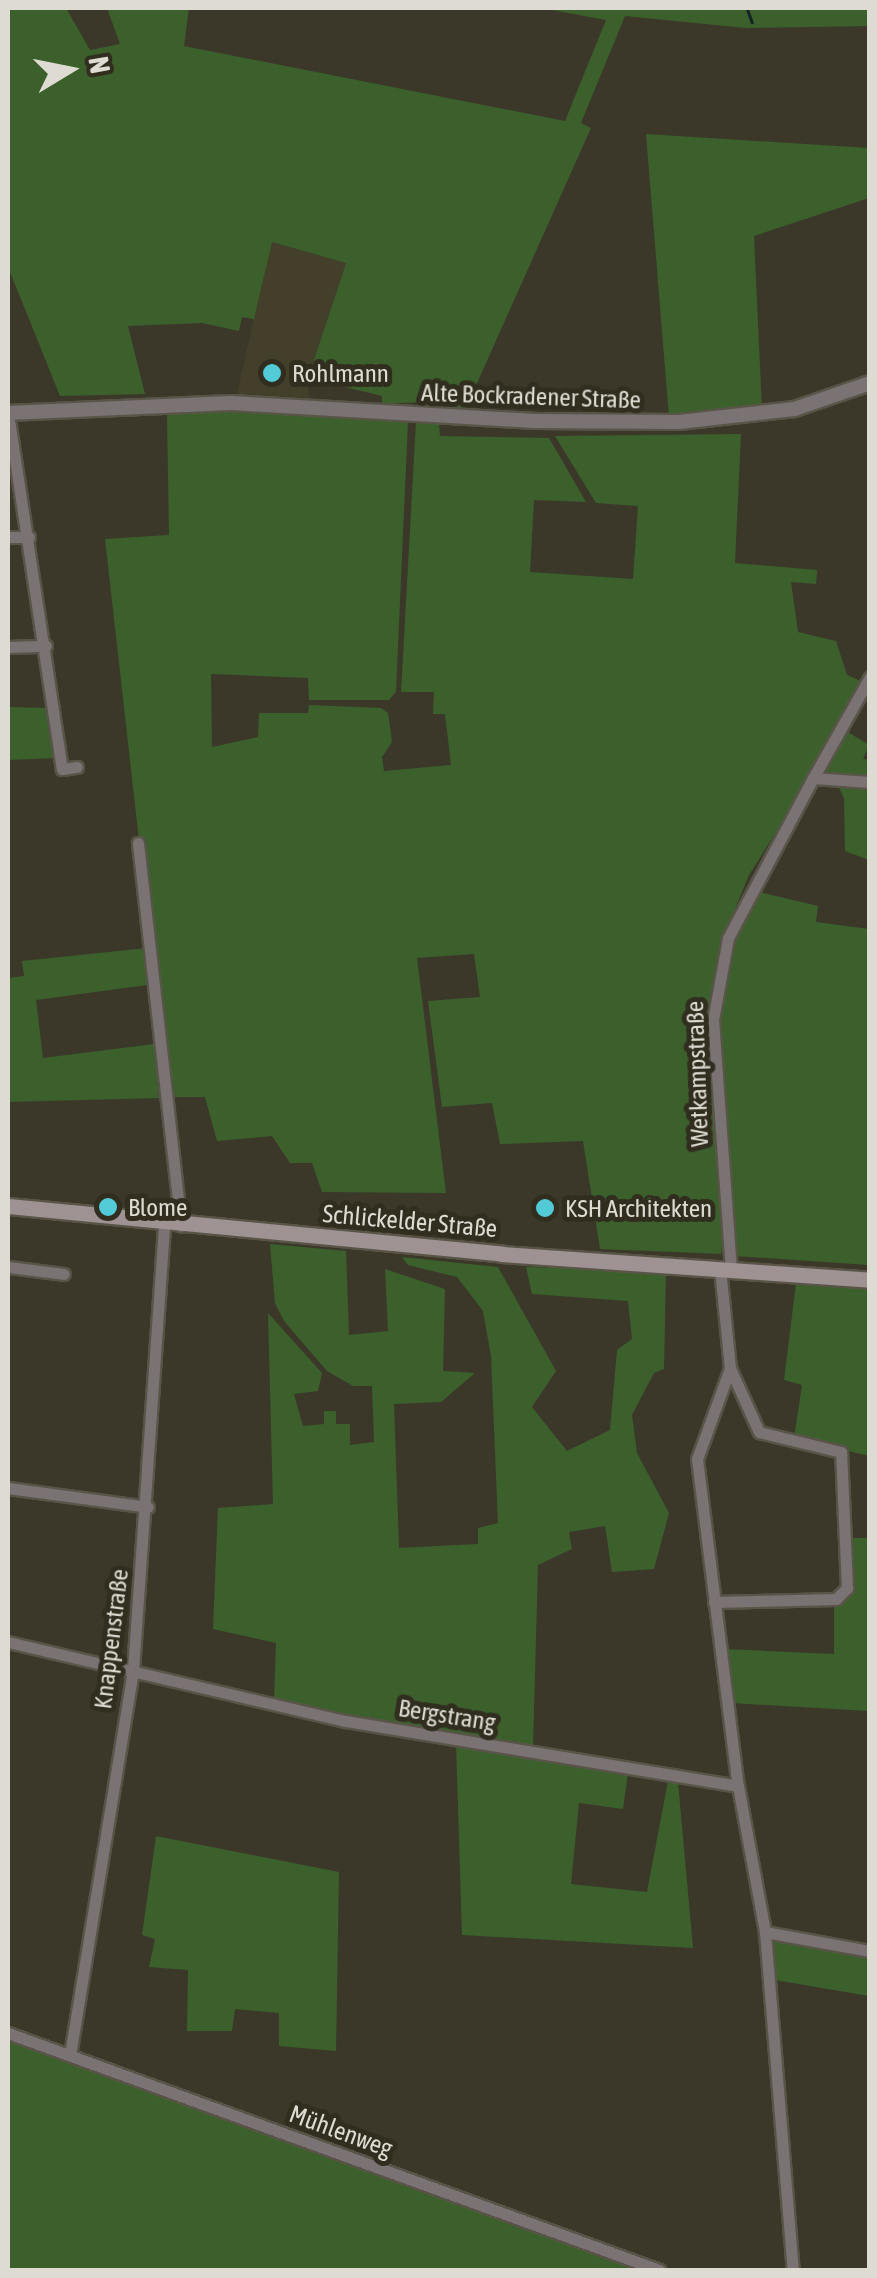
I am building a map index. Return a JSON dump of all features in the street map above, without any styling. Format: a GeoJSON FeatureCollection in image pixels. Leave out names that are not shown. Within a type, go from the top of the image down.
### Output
{"type":"FeatureCollection","features":[{"type":"Feature","properties":{"kind":"main road","name":"Schlickelder Straße"},"geometry":{"type":"LineString","coordinates":[[8,1206],[182,1226],[870,1280]]}},
{"type":"Feature","properties":{"kind":"street","name":"Alte Bockradener Straße"},"geometry":{"type":"LineString","coordinates":[[8,413],[239,403],[534,422],[679,422],[794,409],[870,383]]}},
{"type":"Feature","properties":{"kind":"street"},"geometry":{"type":"LineString","coordinates":[[8,413],[62,769],[77,767]]}},
{"type":"Feature","properties":{"kind":"street"},"geometry":{"type":"LineString","coordinates":[[8,537],[28,536]]}},
{"type":"Feature","properties":{"kind":"street"},"geometry":{"type":"LineString","coordinates":[[8,647],[46,646]]}},
{"type":"Feature","properties":{"kind":"street","name":"Wetkampstraße"},"geometry":{"type":"LineString","coordinates":[[730,1368],[713,1020],[717,980],[756,874],[870,676]]}},
{"type":"Feature","properties":{"kind":"street"},"geometry":{"type":"LineString","coordinates":[[813,778],[870,782]]}},
{"type":"Feature","properties":{"kind":"street"},"geometry":{"type":"LineString","coordinates":[[138,843],[182,1226]]}},
{"type":"Feature","properties":{"kind":"street","name":"Knappenstraße"},"geometry":{"type":"LineString","coordinates":[[70,2055],[132,1670],[148,1507],[164,1224]]}},
{"type":"Feature","properties":{"kind":"street"},"geometry":{"type":"LineString","coordinates":[[8,1268],[64,1274]]}},
{"type":"Feature","properties":{"kind":"street"},"geometry":{"type":"LineString","coordinates":[[730,1368],[697,1459],[738,1786],[766,1932],[793,2270]]}},
{"type":"Feature","properties":{"kind":"street"},"geometry":{"type":"LineString","coordinates":[[714,1602],[836,1599],[847,1588],[840,1452],[759,1432],[730,1368]]}},
{"type":"Feature","properties":{"kind":"street"},"geometry":{"type":"LineString","coordinates":[[8,1488],[148,1507]]}},
{"type":"Feature","properties":{"kind":"street","name":"Bergstrang"},"geometry":{"type":"LineString","coordinates":[[8,1642],[346,1721],[738,1786]]}},
{"type":"Feature","properties":{"kind":"street"},"geometry":{"type":"LineString","coordinates":[[766,1932],[870,1951]]}},
{"type":"Feature","properties":{"kind":"street","name":"Mühlenweg"},"geometry":{"type":"LineString","coordinates":[[8,2033],[659,2270]]}},
{"type":"Feature","properties":{"kind":"shaded area"},"geometry":{"type":"Polygon","coordinates":[[[271,242],[346,263],[308,378],[309,398],[237,394],[271,242]]]}},
{"type":"Feature","properties":{"kind":"green space"},"geometry":{"type":"Polygon","coordinates":[[[8,8],[66,8],[90,50],[120,44],[107,8],[189,8],[184,46],[565,121],[606,20],[541,8],[869,8],[870,26],[746,28],[625,16],[581,123],[591,128],[465,410],[442,401],[382,404],[382,396],[308,378],[346,263],[272,242],[254,319],[242,317],[239,331],[202,323],[128,326],[145,394],[60,396],[8,267],[8,8]]]}},
{"type":"Feature","properties":{"kind":"green space"},"geometry":{"type":"Polygon","coordinates":[[[646,134],[869,148],[869,198],[754,236],[762,410],[669,417],[646,134]]]}},
{"type":"Feature","properties":{"kind":"green space"},"geometry":{"type":"Polygon","coordinates":[[[239,408],[408,421],[396,692],[389,700],[309,700],[308,678],[211,674],[212,747],[258,737],[259,713],[308,713],[309,705],[381,708],[388,713],[392,742],[382,757],[384,771],[451,765],[445,714],[433,714],[434,692],[401,692],[416,421],[439,422],[440,436],[549,438],[586,502],[534,500],[530,572],[633,579],[638,506],[596,503],[555,436],[741,434],[735,563],[817,570],[816,584],[791,582],[798,632],[836,641],[847,675],[863,682],[838,726],[869,745],[863,759],[869,760],[870,779],[815,770],[749,875],[723,938],[711,1023],[725,1222],[721,1254],[600,1249],[583,1141],[500,1144],[492,1103],[442,1107],[428,1001],[480,997],[474,954],[417,958],[446,1193],[322,1192],[312,1163],[290,1163],[272,1136],[217,1141],[205,1097],[168,1097],[105,539],[169,535],[167,414],[239,408]]]}},
{"type":"Feature","properties":{"kind":"green space"},"geometry":{"type":"Polygon","coordinates":[[[8,707],[49,708],[55,758],[8,760],[8,707]]]}},
{"type":"Feature","properties":{"kind":"green space"},"geometry":{"type":"Polygon","coordinates":[[[837,784],[869,786],[869,860],[845,851],[844,798],[837,784]]]}},
{"type":"Feature","properties":{"kind":"green space"},"geometry":{"type":"Polygon","coordinates":[[[755,891],[818,906],[816,922],[869,929],[869,1265],[734,1256],[716,1021],[731,940],[755,891]]]}},
{"type":"Feature","properties":{"kind":"green space"},"geometry":{"type":"Polygon","coordinates":[[[147,948],[147,985],[36,1000],[43,1058],[154,1044],[159,1098],[8,1102],[8,978],[24,976],[22,961],[147,948]]]}},
{"type":"Feature","properties":{"kind":"green space"},"geometry":{"type":"Polygon","coordinates":[[[270,1244],[346,1251],[349,1335],[388,1331],[385,1269],[445,1289],[443,1371],[475,1373],[441,1402],[394,1404],[399,1548],[478,1544],[478,1528],[498,1523],[491,1356],[483,1311],[457,1277],[408,1265],[402,1257],[498,1267],[556,1371],[532,1407],[567,1451],[610,1430],[617,1350],[632,1339],[628,1301],[532,1294],[526,1267],[666,1271],[664,1369],[654,1373],[632,1415],[637,1453],[669,1513],[654,1569],[612,1572],[605,1526],[569,1532],[572,1549],[538,1565],[533,1746],[346,1718],[274,1699],[276,1643],[213,1629],[218,1508],[273,1504],[268,1313],[322,1373],[318,1391],[294,1394],[303,1426],[324,1424],[324,1411],[336,1411],[336,1424],[350,1424],[350,1445],[374,1442],[372,1386],[353,1386],[327,1371],[284,1321],[275,1303],[270,1244]]]}},
{"type":"Feature","properties":{"kind":"green space"},"geometry":{"type":"Polygon","coordinates":[[[796,1283],[869,1287],[869,1456],[794,1438],[802,1385],[784,1380],[796,1283]]]}},
{"type":"Feature","properties":{"kind":"green space"},"geometry":{"type":"Polygon","coordinates":[[[852,1538],[869,1538],[869,1711],[731,1703],[724,1649],[834,1654],[834,1603],[852,1590],[852,1538]]]}},
{"type":"Feature","properties":{"kind":"green space"},"geometry":{"type":"Polygon","coordinates":[[[456,1743],[628,1773],[623,1809],[579,1803],[571,1884],[647,1892],[668,1781],[678,1782],[693,1948],[462,1935],[456,1743]]]}},
{"type":"Feature","properties":{"kind":"green space"},"geometry":{"type":"Polygon","coordinates":[[[156,1836],[339,1872],[336,2051],[279,2046],[279,2013],[235,2009],[232,2031],[187,2031],[188,1970],[149,1967],[155,1939],[142,1935],[156,1836]]]}},
{"type":"Feature","properties":{"kind":"green space"},"geometry":{"type":"Polygon","coordinates":[[[773,1937],[869,1958],[869,1996],[775,1980],[773,1937]]]}},
{"type":"Feature","properties":{"kind":"green space"},"geometry":{"type":"Polygon","coordinates":[[[8,2037],[644,2270],[8,2270],[8,2037]]]}},
{"type":"Feature","properties":{"kind":"waterway"},"geometry":{"type":"LineString","coordinates":[[747,8],[752,22]]}},
{"type":"Feature","properties":{"kind":"place","name":"Rohlmann"},"geometry":{"type":"Point","coordinates":[272,373]}},
{"type":"Feature","properties":{"kind":"place","name":"Blome"},"geometry":{"type":"Point","coordinates":[108,1207]}},
{"type":"Feature","properties":{"kind":"place","name":"KSH Architekten"},"geometry":{"type":"Point","coordinates":[545,1208]}}]}
